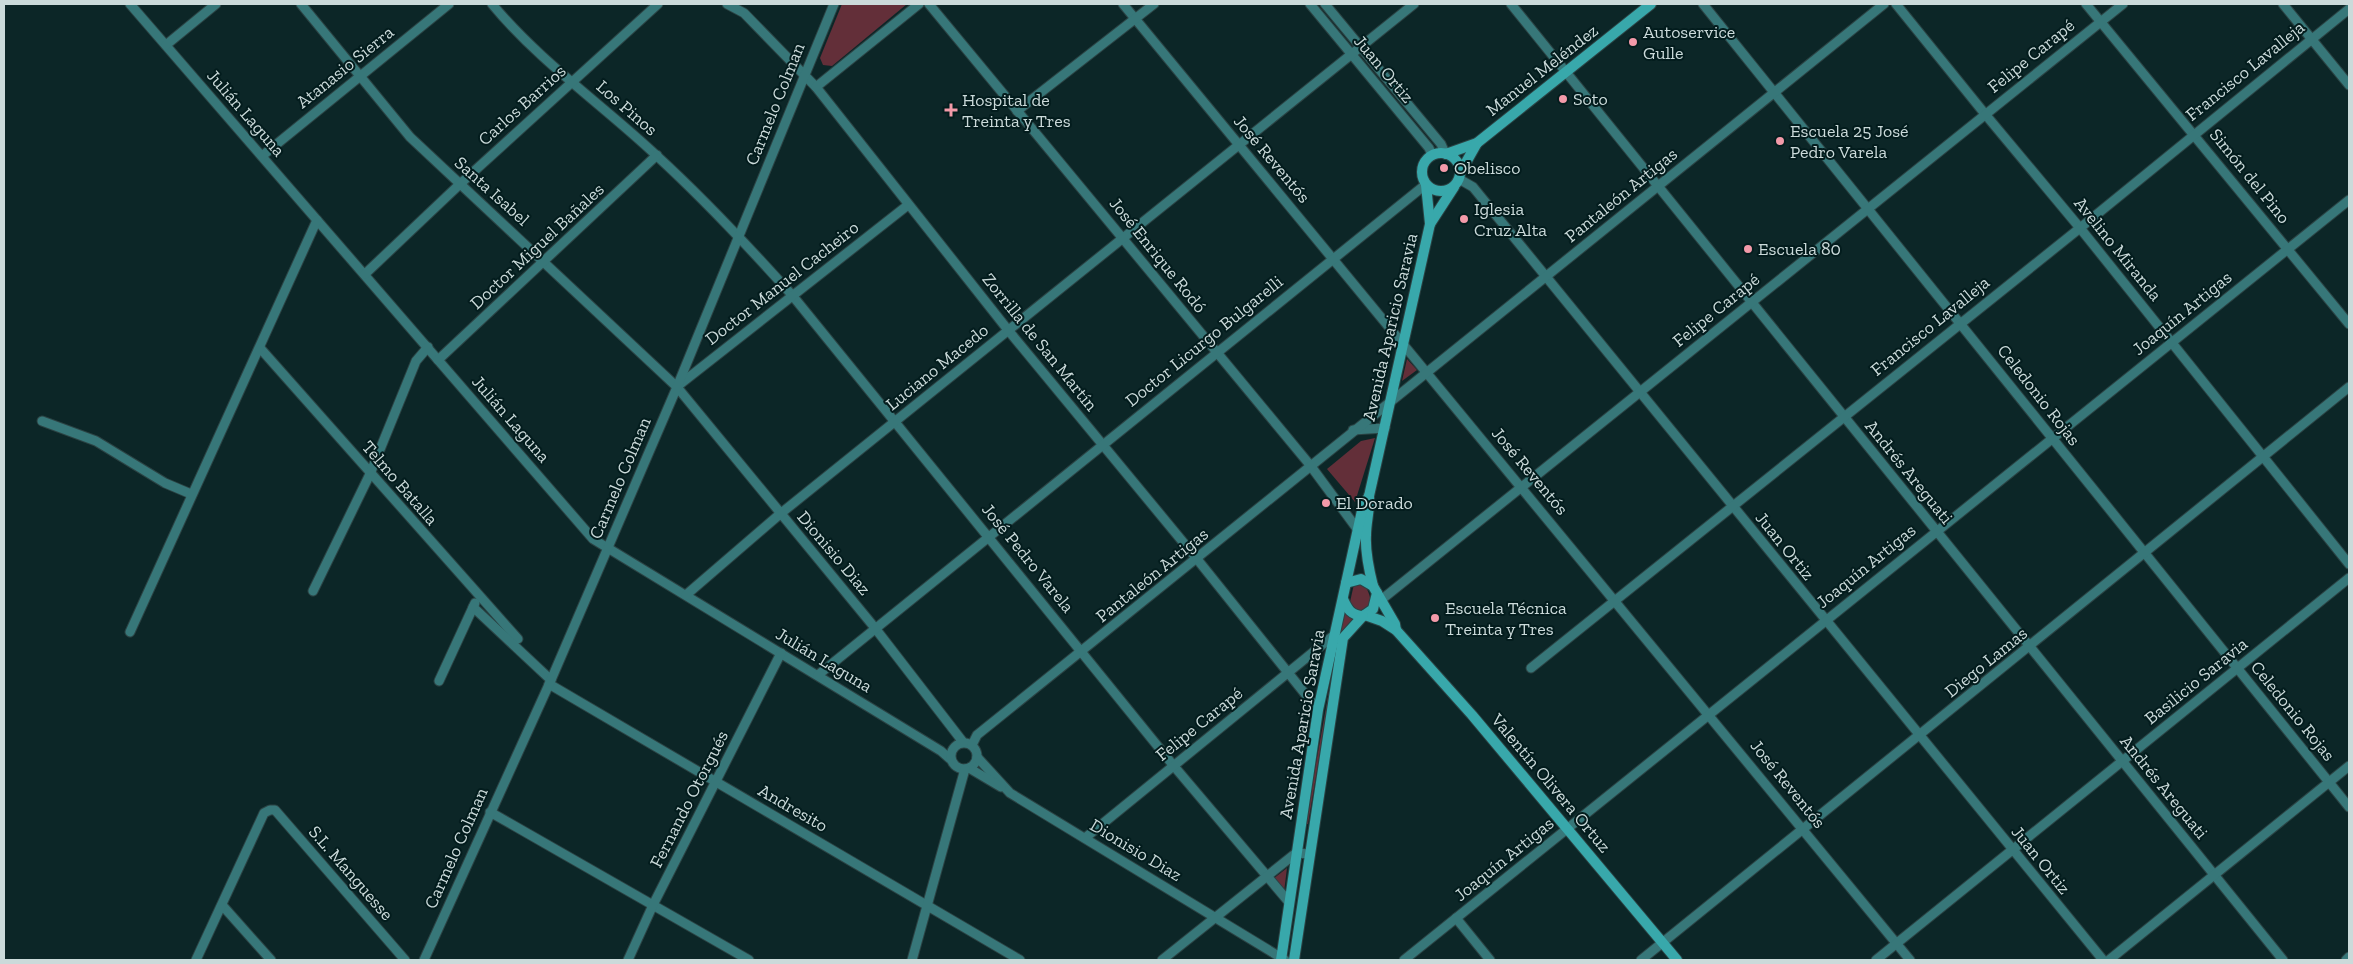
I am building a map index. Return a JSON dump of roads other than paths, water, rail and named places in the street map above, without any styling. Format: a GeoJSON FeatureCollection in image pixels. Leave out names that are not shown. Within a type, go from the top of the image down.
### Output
{"type":"FeatureCollection","features":[{"type":"Feature","properties":{"kind":"street","name":"Julián Laguna"},"geometry":{"type":"LineString","coordinates":[[130,4],[593,539],[818,675],[941,751],[950,759]]}},
{"type":"Feature","properties":{"kind":"street"},"geometry":{"type":"LineString","coordinates":[[166,45],[216,4]]}},
{"type":"Feature","properties":{"kind":"street","name":"Santa Isabel"},"geometry":{"type":"LineString","coordinates":[[301,4],[410,137],[677,386]]}},
{"type":"Feature","properties":{"kind":"street","name":"Atanasio Sierra"},"geometry":{"type":"LineString","coordinates":[[262,156],[449,4]]}},
{"type":"Feature","properties":{"kind":"street","name":"Los Pinos"},"geometry":{"type":"LineString","coordinates":[[492,4],[525,40],[657,155],[740,237]]}},
{"type":"Feature","properties":{"kind":"street","name":"Carlos Barrios"},"geometry":{"type":"LineString","coordinates":[[365,274],[460,184],[658,4]]}},
{"type":"Feature","properties":{"kind":"street","name":"Zorrilla de San Martín"},"geometry":{"type":"LineString","coordinates":[[727,4],[744,13],[816,87],[1008,330],[1289,671],[1318,710]]}},
{"type":"Feature","properties":{"kind":"street","name":"Carmelo Colman"},"geometry":{"type":"LineString","coordinates":[[424,960],[550,682],[677,386],[740,237],[834,4]]}},
{"type":"Feature","properties":{"kind":"street"},"geometry":{"type":"LineString","coordinates":[[816,87],[919,4]]}},
{"type":"Feature","properties":{"kind":"street","name":"José Enrique Rodó"},"geometry":{"type":"LineString","coordinates":[[929,4],[1310,465],[1358,530]]}},
{"type":"Feature","properties":{"kind":"street","name":"José Reventós"},"geometry":{"type":"LineString","coordinates":[[1123,4],[1709,713],[1910,960]]}},
{"type":"Feature","properties":{"kind":"street"},"geometry":{"type":"LineString","coordinates":[[1017,111],[1154,4]]}},
{"type":"Feature","properties":{"kind":"street","name":"Juan Ortiz"},"geometry":{"type":"LineString","coordinates":[[1310,4],[1429,148],[1432,155]]}},
{"type":"Feature","properties":{"kind":"street","name":"Juan Ortiz"},"geometry":{"type":"LineString","coordinates":[[1325,4],[1441,144],[1446,154]]}},
{"type":"Feature","properties":{"kind":"street","name":"Luciano Macedo"},"geometry":{"type":"LineString","coordinates":[[686,595],[780,514],[1414,4]]}},
{"type":"Feature","properties":{"kind":"street","name":"Andrés Areguati"},"geometry":{"type":"LineString","coordinates":[[1510,4],[2283,960]]}},
{"type":"Feature","properties":{"kind":"street","name":"Manuel Meléndez"},"geometry":{"type":"LineString","coordinates":[[1446,154],[1477,143],[1651,4]]}},
{"type":"Feature","properties":{"kind":"street","name":"Celedonio Rojas"},"geometry":{"type":"LineString","coordinates":[[1703,4],[2349,808]]}},
{"type":"Feature","properties":{"kind":"street","name":"Pantaleón Artigas"},"geometry":{"type":"LineString","coordinates":[[967,744],[1197,559],[1353,430],[1884,4]]}},
{"type":"Feature","properties":{"kind":"street","name":"Avelino Miranda"},"geometry":{"type":"LineString","coordinates":[[1896,4],[2080,228],[2349,564]]}},
{"type":"Feature","properties":{"kind":"street","name":"Simón del Pino"},"geometry":{"type":"LineString","coordinates":[[2086,4],[2194,133],[2349,324]]}},
{"type":"Feature","properties":{"kind":"street","name":"Felipe Carapé"},"geometry":{"type":"LineString","coordinates":[[1377,593],[1396,590],[1399,585],[2123,4]]}},
{"type":"Feature","properties":{"kind":"street"},"geometry":{"type":"LineString","coordinates":[[2283,4],[2349,85]]}},
{"type":"Feature","properties":{"kind":"street","name":"Francisco Lavalleja"},"geometry":{"type":"LineString","coordinates":[[1531,668],[1960,322],[2080,228],[2349,8]]}},
{"type":"Feature","properties":{"kind":"street","name":"Manuel Meléndez"},"geometry":{"type":"LineString","coordinates":[[1458,179],[1477,143]]}},
{"type":"Feature","properties":{"kind":"street"},"geometry":{"type":"LineString","coordinates":[[1446,154],[1458,164],[1458,179],[1440,192],[1426,185],[1421,176],[1422,166],[1432,155],[1446,154]]}},
{"type":"Feature","properties":{"kind":"street","name":"Doctor Miguel Bañales"},"geometry":{"type":"LineString","coordinates":[[438,360],[657,155]]}},
{"type":"Feature","properties":{"kind":"street","name":"Juan Ortiz"},"geometry":{"type":"LineString","coordinates":[[1458,179],[1473,187],[2103,960]]}},
{"type":"Feature","properties":{"kind":"street","name":"Avenida Aparicio Saravia"},"geometry":{"type":"LineString","coordinates":[[1430,224],[1458,179]]}},
{"type":"Feature","properties":{"kind":"street","name":"Avenida Aparicio Saravia"},"geometry":{"type":"LineString","coordinates":[[1377,593],[1367,561],[1366,536],[1370,506],[1369,496],[1405,344],[1430,224],[1426,185]]}},
{"type":"Feature","properties":{"kind":"street","name":"Doctor Licurgo Bulgarelli"},"geometry":{"type":"LineString","coordinates":[[818,675],[1333,258],[1426,185]]}},
{"type":"Feature","properties":{"kind":"street","name":"Joaquín Artigas"},"geometry":{"type":"LineString","coordinates":[[1404,960],[2171,341],[2349,200]]}},
{"type":"Feature","properties":{"kind":"street","name":"Doctor Manuel Cacheiro"},"geometry":{"type":"LineString","coordinates":[[677,386],[908,204]]}},
{"type":"Feature","properties":{"kind":"street"},"geometry":{"type":"LineString","coordinates":[[130,632],[317,220]]}},
{"type":"Feature","properties":{"kind":"street","name":"José Pedro Varela"},"geometry":{"type":"LineString","coordinates":[[740,237],[792,295],[1174,765],[1288,901]]}},
{"type":"Feature","properties":{"kind":"street"},"geometry":{"type":"LineString","coordinates":[[312,591],[370,474],[416,361],[428,347]]}},
{"type":"Feature","properties":{"kind":"street","name":"Telmo Batalla"},"geometry":{"type":"LineString","coordinates":[[260,348],[478,596],[518,638]]}},
{"type":"Feature","properties":{"kind":"street","name":"Dionisio Diaz"},"geometry":{"type":"LineString","coordinates":[[677,386],[875,628],[967,744]]}},
{"type":"Feature","properties":{"kind":"street","name":"Diego Lamas"},"geometry":{"type":"LineString","coordinates":[[1641,960],[2349,387]]}},
{"type":"Feature","properties":{"kind":"street"},"geometry":{"type":"LineString","coordinates":[[42,421],[96,441],[165,483],[191,494]]}},
{"type":"Feature","properties":{"kind":"street"},"geometry":{"type":"LineString","coordinates":[[1353,430],[1384,428]]}},
{"type":"Feature","properties":{"kind":"street","name":"Avenida Aparicio Saravia"},"geometry":{"type":"LineString","coordinates":[[1282,960],[1288,901],[1318,710],[1363,506],[1369,496]]}},
{"type":"Feature","properties":{"kind":"street","name":"Basilicio Saravia"},"geometry":{"type":"LineString","coordinates":[[1876,960],[2349,578]]}},
{"type":"Feature","properties":{"kind":"street"},"geometry":{"type":"LineString","coordinates":[[1343,599],[1349,611],[1354,615],[1364,616],[1373,609],[1377,593],[1361,579],[1346,583]]}},
{"type":"Feature","properties":{"kind":"street","name":"Valentín Olivera Ortuz"},"geometry":{"type":"LineString","coordinates":[[1377,593],[1395,624],[1396,630]]}},
{"type":"Feature","properties":{"kind":"street"},"geometry":{"type":"LineString","coordinates":[[439,681],[478,596]]}},
{"type":"Feature","properties":{"kind":"street","name":"Andresito"},"geometry":{"type":"LineString","coordinates":[[473,607],[550,682],[716,782],[1020,960]]}},
{"type":"Feature","properties":{"kind":"street","name":"Avenida Aparicio Saravia"},"geometry":{"type":"LineString","coordinates":[[1294,960],[1343,638],[1364,616]]}},
{"type":"Feature","properties":{"kind":"street","name":"Valentín Olivera Ortuz"},"geometry":{"type":"LineString","coordinates":[[1364,616],[1382,621],[1396,630],[1472,715],[1677,960]]}},
{"type":"Feature","properties":{"kind":"street","name":"Felipe Carapé"},"geometry":{"type":"LineString","coordinates":[[1085,838],[1333,636]]}},
{"type":"Feature","properties":{"kind":"street","name":"Fernando Otorgués"},"geometry":{"type":"LineString","coordinates":[[628,960],[653,904],[781,653]]}},
{"type":"Feature","properties":{"kind":"street"},"geometry":{"type":"LineString","coordinates":[[912,960],[967,769],[977,757],[967,744],[952,750],[950,759],[956,767],[967,769],[1010,793]]}},
{"type":"Feature","properties":{"kind":"street","name":"Dionisio Diaz"},"geometry":{"type":"LineString","coordinates":[[977,757],[1010,793],[1282,960]]}},
{"type":"Feature","properties":{"kind":"street"},"geometry":{"type":"LineString","coordinates":[[2110,960],[2349,766]]}},
{"type":"Feature","properties":{"kind":"street","name":"S.L. Manguesse"},"geometry":{"type":"LineString","coordinates":[[222,905],[264,813],[275,810],[405,960]]}},
{"type":"Feature","properties":{"kind":"street"},"geometry":{"type":"LineString","coordinates":[[490,812],[749,960]]}},
{"type":"Feature","properties":{"kind":"street"},"geometry":{"type":"LineString","coordinates":[[1162,960],[1296,853],[1310,854]]}},
{"type":"Feature","properties":{"kind":"street"},"geometry":{"type":"LineString","coordinates":[[196,960],[222,905],[271,960]]}},
{"type":"Feature","properties":{"kind":"street"},"geometry":{"type":"LineString","coordinates":[[1456,918],[1490,960]]}},
{"type":"Feature","properties":{"kind":"street"},"geometry":{"type":"LineString","coordinates":[[2346,960],[2349,957]]}},
{"type":"Feature","properties":{"kind":"place","name":"Autoservice Gulle"},"geometry":{"type":"Point","coordinates":[1633,42]}},
{"type":"Feature","properties":{"kind":"place","name":"Soto"},"geometry":{"type":"Point","coordinates":[1563,99]}},
{"type":"Feature","properties":{"kind":"place","name":"Hospital de Treinta y Tres"},"geometry":{"type":"Point","coordinates":[951,110]}},
{"type":"Feature","properties":{"kind":"place","name":"Escuela 25 José Pedro Varela"},"geometry":{"type":"Point","coordinates":[1780,141]}},
{"type":"Feature","properties":{"kind":"place","name":"Obelisco"},"geometry":{"type":"Point","coordinates":[1444,168]}},
{"type":"Feature","properties":{"kind":"place","name":"Iglesia Cruz Alta"},"geometry":{"type":"Point","coordinates":[1464,219]}},
{"type":"Feature","properties":{"kind":"place","name":"Escuela 80"},"geometry":{"type":"Point","coordinates":[1748,249]}},
{"type":"Feature","properties":{"kind":"place","name":"El Dorado"},"geometry":{"type":"Point","coordinates":[1326,503]}},
{"type":"Feature","properties":{"kind":"place","name":"Escuela Técnica Treinta y Tres"},"geometry":{"type":"Point","coordinates":[1435,618]}}]}
